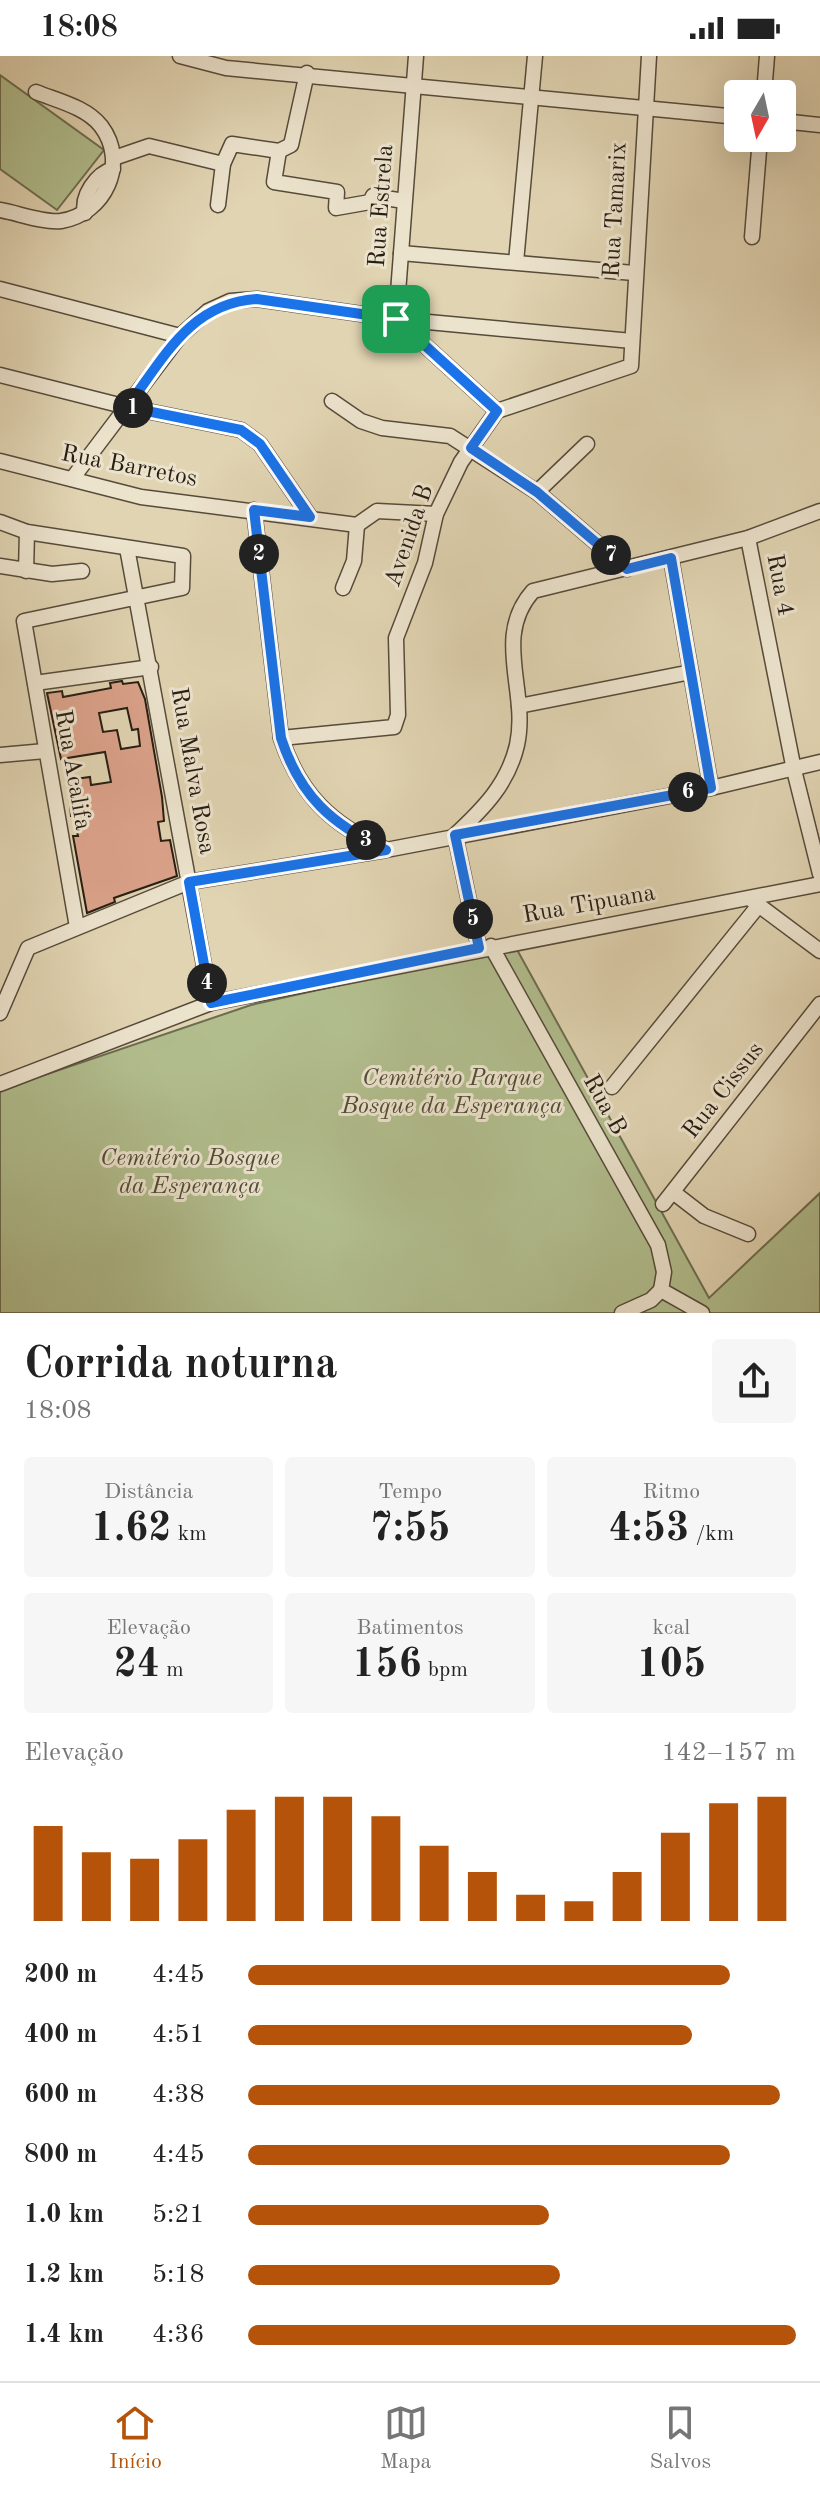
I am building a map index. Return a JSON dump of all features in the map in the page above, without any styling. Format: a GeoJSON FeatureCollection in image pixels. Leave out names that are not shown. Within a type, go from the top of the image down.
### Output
{"type":"FeatureCollection","features":[{"type":"Feature","properties":{"kind":"street"},"geometry":{"type":"LineString","coordinates":[[180,56],[413,86],[724,116]]}},
{"type":"Feature","properties":{"kind":"street","name":"Rua Estrela"},"geometry":{"type":"LineString","coordinates":[[396,319],[416,56]]}},
{"type":"Feature","properties":{"kind":"street"},"geometry":{"type":"LineString","coordinates":[[516,262],[535,56]]}},
{"type":"Feature","properties":{"kind":"street","name":"Rua Tamarix"},"geometry":{"type":"LineString","coordinates":[[497,411],[631,366],[643,109],[649,56]]}},
{"type":"Feature","properties":{"kind":"street"},"geometry":{"type":"LineString","coordinates":[[765,80],[767,56]]}},
{"type":"Feature","properties":{"kind":"street"},"geometry":{"type":"LineString","coordinates":[[218,205],[223,164],[232,144],[279,151],[291,145],[307,73]]}},
{"type":"Feature","properties":{"kind":"street"},"geometry":{"type":"LineString","coordinates":[[0,210],[57,221],[85,213],[105,194],[113,164],[105,133],[87,113],[36,92]]}},
{"type":"Feature","properties":{"kind":"street"},"geometry":{"type":"LineString","coordinates":[[796,122],[820,125]]}},
{"type":"Feature","properties":{"kind":"street"},"geometry":{"type":"LineString","coordinates":[[113,164],[149,146],[223,164]]}},
{"type":"Feature","properties":{"kind":"street"},"geometry":{"type":"LineString","coordinates":[[279,151],[274,182],[337,192],[336,208],[370,202],[373,196],[404,201]]}},
{"type":"Feature","properties":{"kind":"street"},"geometry":{"type":"LineString","coordinates":[[752,237],[759,152]]}},
{"type":"Feature","properties":{"kind":"street"},"geometry":{"type":"LineString","coordinates":[[401,253],[634,273]]}},
{"type":"Feature","properties":{"kind":"street"},"geometry":{"type":"LineString","coordinates":[[0,289],[180,336]]}},
{"type":"Feature","properties":{"kind":"street"},"geometry":{"type":"LineString","coordinates":[[72,479],[180,336],[208,311],[230,301],[257,299],[396,319],[632,341]]}},
{"type":"Feature","properties":{"kind":"street"},"geometry":{"type":"LineString","coordinates":[[396,319],[497,411]]}},
{"type":"Feature","properties":{"kind":"street"},"geometry":{"type":"LineString","coordinates":[[0,375],[127,407],[241,430],[260,444],[310,517]]}},
{"type":"Feature","properties":{"kind":"street"},"geometry":{"type":"LineString","coordinates":[[332,401],[361,421],[382,428],[450,436],[537,492],[627,569]]}},
{"type":"Feature","properties":{"kind":"street","name":"Avenida B"},"geometry":{"type":"LineString","coordinates":[[281,738],[390,729],[398,715],[396,638],[425,563],[436,514],[471,448],[497,411]]}},
{"type":"Feature","properties":{"kind":"street"},"geometry":{"type":"LineString","coordinates":[[537,492],[587,444]]}},
{"type":"Feature","properties":{"kind":"street","name":"Rua Barretos"},"geometry":{"type":"LineString","coordinates":[[0,461],[141,497],[357,525]]}},
{"type":"Feature","properties":{"kind":"street"},"geometry":{"type":"LineString","coordinates":[[254,510],[281,738],[291,769],[311,798],[353,834],[386,850]]}},
{"type":"Feature","properties":{"kind":"street"},"geometry":{"type":"LineString","coordinates":[[343,588],[354,561],[357,525],[377,511],[436,514]]}},
{"type":"Feature","properties":{"kind":"street"},"geometry":{"type":"LineString","coordinates":[[455,835],[486,806],[505,777],[517,744],[519,706],[512,636],[518,608],[533,591],[748,538],[820,511]]}},
{"type":"Feature","properties":{"kind":"street"},"geometry":{"type":"LineString","coordinates":[[0,522],[27,532],[183,556],[182,588],[139,599]]}},
{"type":"Feature","properties":{"kind":"street"},"geometry":{"type":"LineString","coordinates":[[26,571],[27,532]]}},
{"type":"Feature","properties":{"kind":"street","name":"Rua 4"},"geometry":{"type":"LineString","coordinates":[[748,538],[794,770],[820,874]]}},
{"type":"Feature","properties":{"kind":"street","name":"Rua Malva Rosa"},"geometry":{"type":"LineString","coordinates":[[127,548],[139,599],[211,1003]]}},
{"type":"Feature","properties":{"kind":"street"},"geometry":{"type":"LineString","coordinates":[[671,558],[711,788]]}},
{"type":"Feature","properties":{"kind":"street"},"geometry":{"type":"LineString","coordinates":[[0,566],[52,574],[82,571]]}},
{"type":"Feature","properties":{"kind":"street","name":"Rua Acalifa"},"geometry":{"type":"LineString","coordinates":[[77,927],[24,621],[139,599]]}},
{"type":"Feature","properties":{"kind":"street"},"geometry":{"type":"LineString","coordinates":[[35,683],[151,667]]}},
{"type":"Feature","properties":{"kind":"street"},"geometry":{"type":"LineString","coordinates":[[519,706],[691,672]]}},
{"type":"Feature","properties":{"kind":"street"},"geometry":{"type":"LineString","coordinates":[[0,755],[45,751]]}},
{"type":"Feature","properties":{"kind":"street"},"geometry":{"type":"LineString","coordinates":[[0,1013],[28,948],[189,882],[386,850],[711,788],[820,762]]}},
{"type":"Feature","properties":{"kind":"street","name":"Rua B"},"geometry":{"type":"LineString","coordinates":[[455,835],[485,947],[658,1245],[664,1272],[661,1290]]}},
{"type":"Feature","properties":{"kind":"street","name":"Rua Tipuana"},"geometry":{"type":"LineString","coordinates":[[0,1084],[211,1003],[485,947],[754,902],[820,884]]}},
{"type":"Feature","properties":{"kind":"street"},"geometry":{"type":"LineString","coordinates":[[612,1087],[754,902],[820,951]]}},
{"type":"Feature","properties":{"kind":"street","name":"Rua Cissus"},"geometry":{"type":"LineString","coordinates":[[663,1204],[820,1004]]}},
{"type":"Feature","properties":{"kind":"street"},"geometry":{"type":"LineString","coordinates":[[673,1192],[704,1216],[748,1234]]}},
{"type":"Feature","properties":{"kind":"street"},"geometry":{"type":"LineString","coordinates":[[622,1313],[651,1300],[661,1290],[702,1313]]}},
{"type":"Feature","properties":{"kind":"green space"},"geometry":{"type":"Polygon","coordinates":[[[0,75],[104,150],[57,210],[0,169],[0,75]]]}},
{"type":"Feature","properties":{"kind":"green space"},"geometry":{"type":"Polygon","coordinates":[[[515,946],[709,1298],[820,1193],[820,1313],[0,1313],[0,1090],[251,1005],[515,946]]]}},
{"type":"Feature","properties":{"kind":"building"},"geometry":{"type":"Polygon","coordinates":[[[138,682],[145,699],[162,797],[164,821],[158,822],[161,841],[170,840],[177,876],[114,898],[115,902],[87,913],[73,836],[78,836],[74,816],[71,816],[68,780],[90,777],[91,785],[111,782],[105,752],[61,759],[47,693],[62,691],[63,697],[111,688],[110,683],[138,682]],[[127,708],[99,713],[103,732],[117,730],[121,749],[140,746],[138,729],[132,730],[127,708]]]}},
{"type":"Feature","properties":{"kind":"route"},"geometry":{"type":"LineString","coordinates":[[257,299],[396,319],[497,411],[471,448],[537,492],[627,569],[671,558],[711,788],[455,835],[479,948],[211,1003],[189,882],[386,850],[353,834],[311,798],[291,769],[281,738],[254,510],[310,517],[260,444],[241,430],[127,407],[180,336],[208,311],[230,301],[257,299]]}},
{"type":"Feature","properties":{"kind":"park label","name":"Cemitério Parque Bosque da Esperança"},"geometry":{"type":"Point","coordinates":[452,1093]}},
{"type":"Feature","properties":{"kind":"park label","name":"Cemitério Bosque da Esperança"},"geometry":{"type":"Point","coordinates":[190,1173]}}]}
